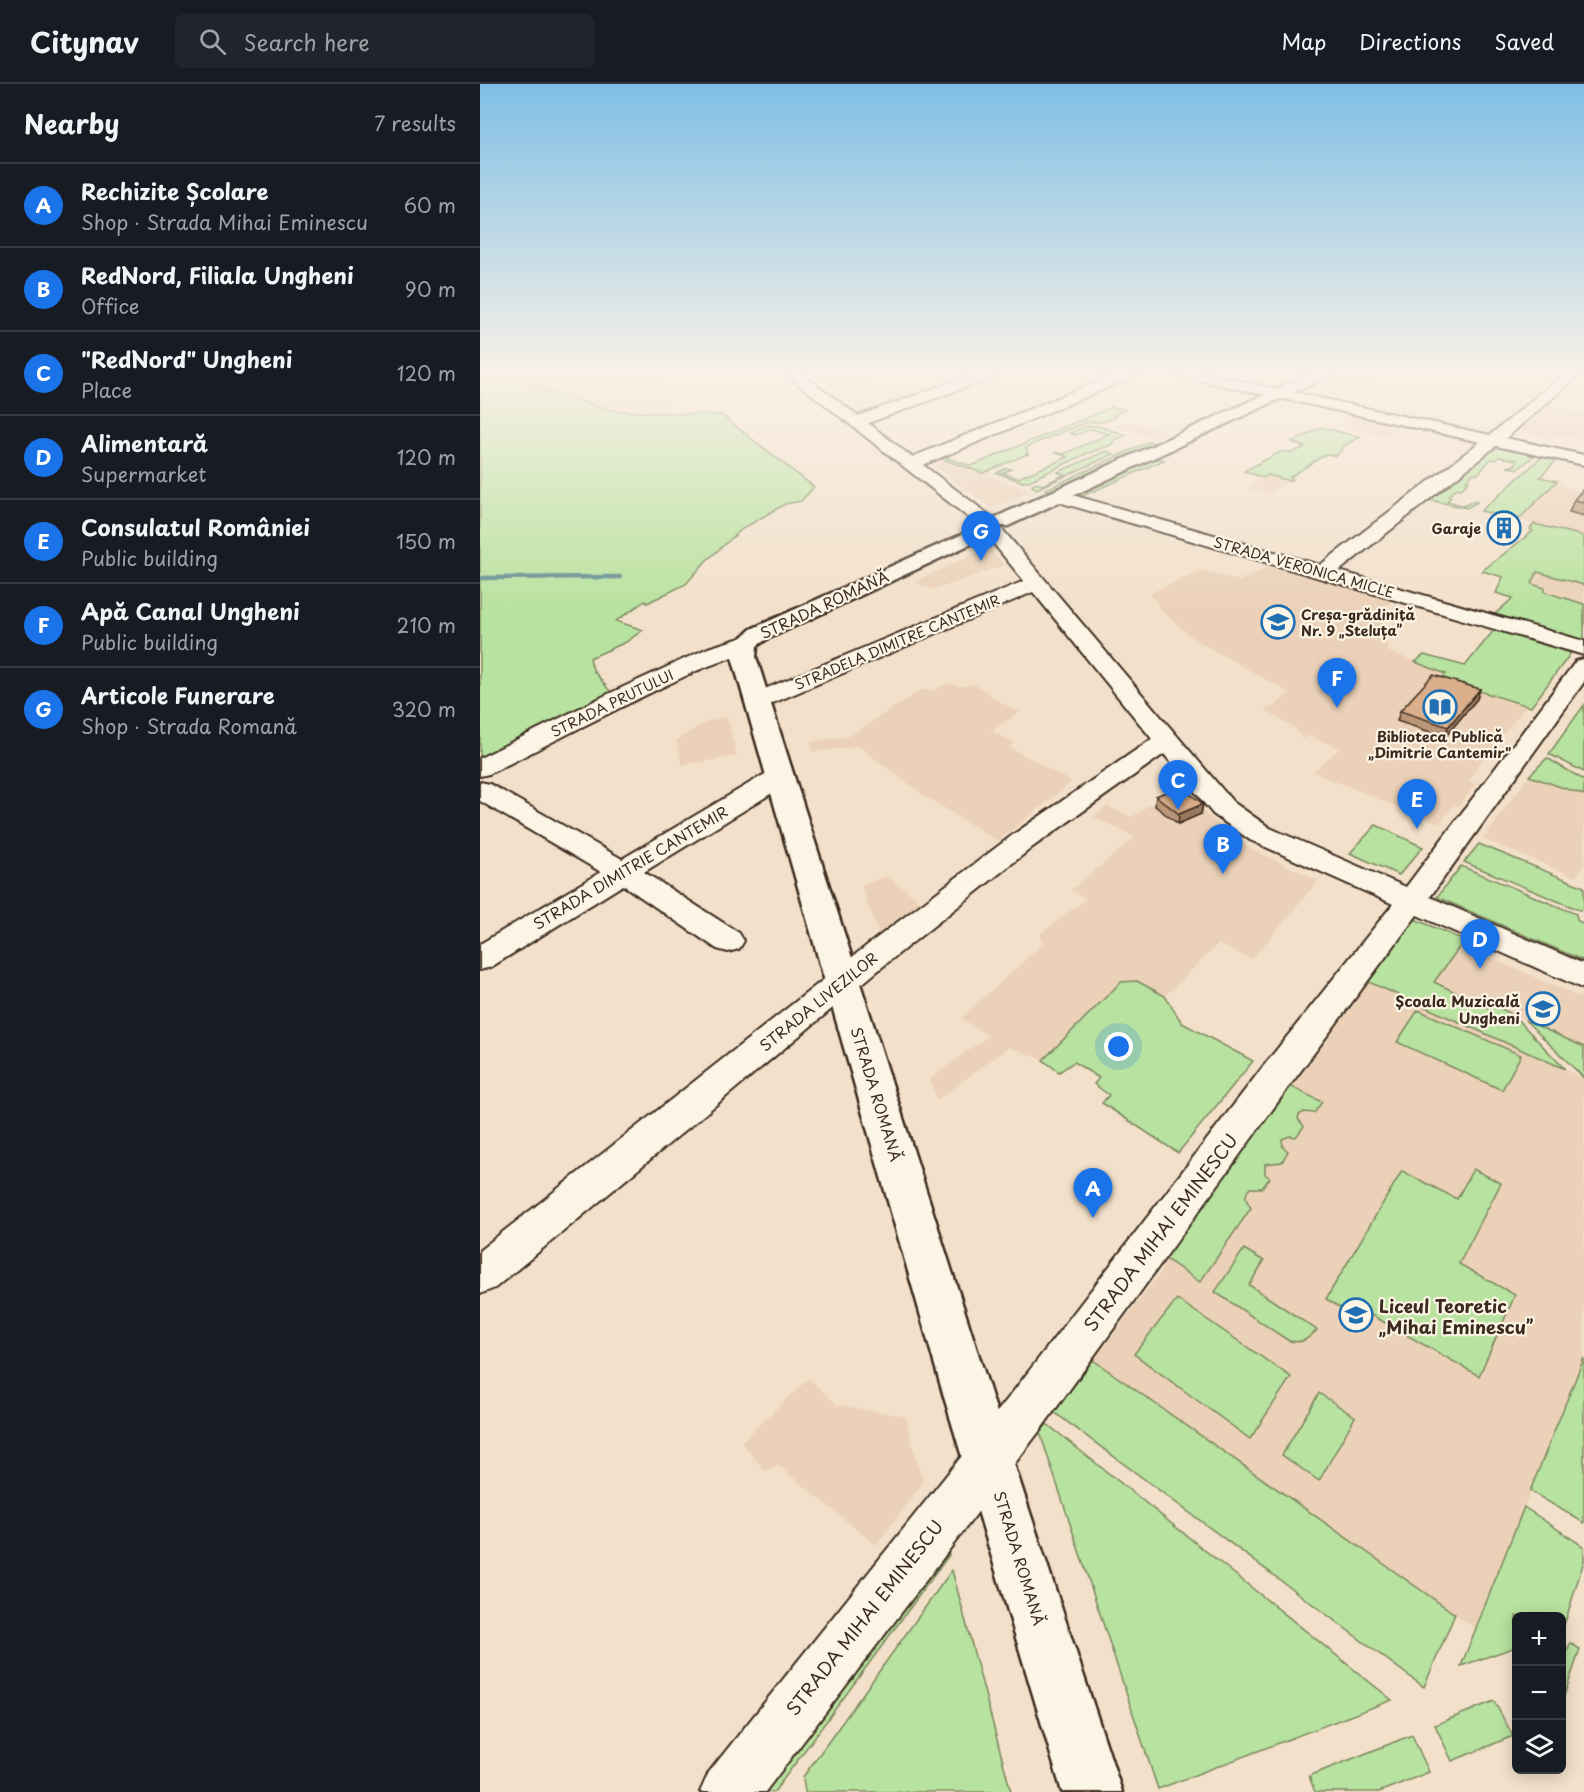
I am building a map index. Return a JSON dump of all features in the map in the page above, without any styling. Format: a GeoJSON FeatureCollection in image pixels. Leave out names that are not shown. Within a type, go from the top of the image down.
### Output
{"type":"FeatureCollection","features":[{"type":"Feature","properties":{"kind":"main road","name":"STRADA ROMANĂ"},"geometry":{"type":"LineString","coordinates":[[1092,1792],[757,701],[744,657],[744,649],[747,643],[759,634],[1156,451]]}},
{"type":"Feature","properties":{"kind":"street"},"geometry":{"type":"LineString","coordinates":[[893,451],[990,527],[1223,808],[1260,834],[1584,977]]}},
{"type":"Feature","properties":{"kind":"street"},"geometry":{"type":"LineString","coordinates":[[910,464],[942,451]]}},
{"type":"Feature","properties":{"kind":"street"},"geometry":{"type":"LineString","coordinates":[[1323,573],[1480,451]]}},
{"type":"Feature","properties":{"kind":"street"},"geometry":{"type":"LineString","coordinates":[[1539,451],[1584,460]]}},
{"type":"Feature","properties":{"kind":"street","name":"STRADA VERONICA MICLE"},"geometry":{"type":"LineString","coordinates":[[1058,496],[1584,648]]}},
{"type":"Feature","properties":{"kind":"street","name":"STRADELA DIMITRE CANTEMIR"},"geometry":{"type":"LineString","coordinates":[[757,701],[1036,583]]}},
{"type":"Feature","properties":{"kind":"street","name":"STRADA PRUTULUI"},"geometry":{"type":"LineString","coordinates":[[480,768],[716,653],[747,643]]}},
{"type":"Feature","properties":{"kind":"street","name":"STRADA MIHAI EMINESCU"},"geometry":{"type":"LineString","coordinates":[[729,1792],[988,1457],[1025,1413],[1275,1078],[1412,901],[1584,666]]}},
{"type":"Feature","properties":{"kind":"street","name":"STRADA LIVEZILOR"},"geometry":{"type":"LineString","coordinates":[[480,1275],[843,982],[1024,840],[1166,741]]}},
{"type":"Feature","properties":{"kind":"street","name":"STRADA DIMITRIE CANTEMIR"},"geometry":{"type":"LineString","coordinates":[[480,960],[781,776]]}},
{"type":"Feature","properties":{"kind":"street"},"geometry":{"type":"LineString","coordinates":[[480,790],[622,872],[728,940]]}},
{"type":"Feature","properties":{"kind":"shaded area"},"geometry":{"type":"Polygon","coordinates":[[[939,458],[1032,491],[991,508],[929,462],[939,458]]]}},
{"type":"Feature","properties":{"kind":"shaded area"},"geometry":{"type":"Polygon","coordinates":[[[1268,475],[1290,481],[1269,494],[1247,488],[1268,475]]]}},
{"type":"Feature","properties":{"kind":"shaded area"},"geometry":{"type":"Polygon","coordinates":[[[1557,481],[1565,483],[1563,486],[1584,493],[1584,536],[1518,520],[1557,481]]]}},
{"type":"Feature","properties":{"kind":"shaded area"},"geometry":{"type":"Polygon","coordinates":[[[988,547],[1004,565],[934,590],[914,582],[988,547]]]}},
{"type":"Feature","properties":{"kind":"shaded area"},"geometry":{"type":"Polygon","coordinates":[[[1272,565],[1393,600],[1378,612],[1388,651],[1446,674],[1441,680],[1526,706],[1475,769],[1469,781],[1476,784],[1459,806],[1454,804],[1439,824],[1313,772],[1340,748],[1311,735],[1302,739],[1296,729],[1264,709],[1274,707],[1290,693],[1194,639],[1161,609],[1150,593],[1202,570],[1239,581],[1272,565]]]}},
{"type":"Feature","properties":{"kind":"shaded area"},"geometry":{"type":"Polygon","coordinates":[[[1536,572],[1584,585],[1584,604],[1545,592],[1545,589],[1532,585],[1536,572]]]}},
{"type":"Feature","properties":{"kind":"shaded area"},"geometry":{"type":"Polygon","coordinates":[[[947,683],[958,686],[976,685],[1000,702],[1020,712],[991,731],[1015,743],[1009,747],[1072,782],[998,841],[923,795],[858,746],[814,752],[810,742],[849,736],[922,690],[935,690],[947,683]]]}},
{"type":"Feature","properties":{"kind":"shaded area"},"geometry":{"type":"Polygon","coordinates":[[[727,717],[737,756],[682,765],[676,740],[708,721],[727,717]]]}},
{"type":"Feature","properties":{"kind":"shaded area"},"geometry":{"type":"Polygon","coordinates":[[[1529,776],[1584,795],[1584,864],[1576,877],[1483,839],[1529,776]]]}},
{"type":"Feature","properties":{"kind":"shaded area"},"geometry":{"type":"Polygon","coordinates":[[[1188,793],[1207,815],[1250,848],[1318,881],[1252,959],[1218,944],[1165,996],[1137,981],[1121,982],[1043,1060],[1009,1047],[937,1100],[930,1079],[988,1036],[961,1018],[1043,944],[1040,934],[1086,899],[1071,890],[1135,837],[1093,817],[1107,806],[1132,817],[1150,804],[1154,806],[1188,793]]]}},
{"type":"Feature","properties":{"kind":"shaded area"},"geometry":{"type":"Polygon","coordinates":[[[887,876],[924,904],[879,936],[861,885],[887,876]]]}},
{"type":"Feature","properties":{"kind":"shaded area"},"geometry":{"type":"Polygon","coordinates":[[[1462,945],[1584,999],[1584,1047],[1491,1004],[1488,1008],[1433,982],[1462,945]]]}},
{"type":"Feature","properties":{"kind":"shaded area","name":"Liceul Teoretic „Mihai Eminescu”"},"geometry":{"type":"Polygon","coordinates":[[[1362,979],[1584,1078],[1584,1358],[1476,1629],[1093,1360],[1160,1273],[1166,1260],[1163,1257],[1362,979]]]}},
{"type":"Feature","properties":{"kind":"shaded area"},"geometry":{"type":"Polygon","coordinates":[[[809,1378],[837,1405],[905,1416],[923,1483],[876,1545],[778,1465],[765,1471],[741,1442],[809,1378]]]}},
{"type":"Feature","properties":{"kind":"green space"},"geometry":{"type":"Polygon","coordinates":[[[480,451],[767,451],[814,487],[801,501],[785,504],[742,529],[706,561],[686,584],[647,603],[645,601],[616,621],[643,630],[626,642],[590,658],[593,670],[614,696],[480,761],[480,451]]]}},
{"type":"Feature","properties":{"kind":"green space"},"geometry":{"type":"Polygon","coordinates":[[[1008,451],[1027,451],[1028,454],[983,473],[939,458],[942,456],[971,466],[1008,451]]]}},
{"type":"Feature","properties":{"kind":"green space"},"geometry":{"type":"Polygon","coordinates":[[[1071,451],[1095,451],[1029,481],[1023,482],[997,473],[1006,468],[1011,469],[1003,473],[1018,478],[1068,457],[1054,452],[1064,454],[1071,451]]]}},
{"type":"Feature","properties":{"kind":"green space"},"geometry":{"type":"Polygon","coordinates":[[[1106,451],[1114,454],[1037,489],[1032,486],[1035,483],[1042,485],[1064,475],[1058,472],[1106,451]]]}},
{"type":"Feature","properties":{"kind":"green space"},"geometry":{"type":"Polygon","coordinates":[[[1129,451],[1139,451],[1051,491],[1045,490],[1129,451]]]}},
{"type":"Feature","properties":{"kind":"green space"},"geometry":{"type":"Polygon","coordinates":[[[1341,451],[1337,456],[1326,454],[1290,477],[1293,479],[1290,481],[1268,475],[1264,478],[1244,471],[1280,452],[1341,451]]]}},
{"type":"Feature","properties":{"kind":"green space"},"geometry":{"type":"Polygon","coordinates":[[[1487,451],[1518,451],[1536,454],[1518,469],[1507,467],[1515,465],[1517,460],[1499,457],[1495,460],[1491,459],[1478,474],[1474,473],[1466,481],[1469,482],[1461,489],[1457,488],[1448,496],[1451,497],[1447,501],[1464,506],[1473,501],[1477,502],[1467,508],[1429,500],[1427,497],[1487,451]]]}},
{"type":"Feature","properties":{"kind":"green space"},"geometry":{"type":"Polygon","coordinates":[[[1543,456],[1558,459],[1540,477],[1557,481],[1518,520],[1481,511],[1543,456]]]}},
{"type":"Feature","properties":{"kind":"green space"},"geometry":{"type":"Polygon","coordinates":[[[1156,458],[1164,460],[1080,497],[1080,494],[1156,458]]]}},
{"type":"Feature","properties":{"kind":"green space"},"geometry":{"type":"Polygon","coordinates":[[[1534,524],[1584,536],[1584,585],[1537,572],[1532,584],[1545,588],[1545,592],[1584,604],[1584,638],[1581,641],[1494,615],[1513,598],[1496,593],[1503,577],[1482,571],[1533,531],[1530,529],[1534,524]]]}},
{"type":"Feature","properties":{"kind":"green space"},"geometry":{"type":"Polygon","coordinates":[[[1494,630],[1571,653],[1531,707],[1440,679],[1446,674],[1415,662],[1424,655],[1465,666],[1494,630]]]}},
{"type":"Feature","properties":{"kind":"green space"},"geometry":{"type":"Polygon","coordinates":[[[1584,705],[1584,772],[1549,754],[1584,705]]]}},
{"type":"Feature","properties":{"kind":"green space"},"geometry":{"type":"Polygon","coordinates":[[[1547,758],[1584,780],[1584,795],[1529,776],[1547,758]]]}},
{"type":"Feature","properties":{"kind":"green space"},"geometry":{"type":"Polygon","coordinates":[[[1376,825],[1423,847],[1399,875],[1350,853],[1376,825]]]}},
{"type":"Feature","properties":{"kind":"green space"},"geometry":{"type":"Polygon","coordinates":[[[1479,844],[1584,887],[1584,909],[1579,910],[1464,862],[1479,844]]]}},
{"type":"Feature","properties":{"kind":"green space"},"geometry":{"type":"Polygon","coordinates":[[[1461,866],[1576,914],[1577,920],[1584,925],[1584,961],[1437,897],[1461,866]]]}},
{"type":"Feature","properties":{"kind":"green space"},"geometry":{"type":"Polygon","coordinates":[[[1410,917],[1475,945],[1472,949],[1461,945],[1434,982],[1488,1008],[1491,1004],[1512,1014],[1565,1069],[1362,979],[1410,917]]]}},
{"type":"Feature","properties":{"kind":"green space"},"geometry":{"type":"Polygon","coordinates":[[[1137,981],[1165,996],[1182,1023],[1253,1061],[1178,1153],[1102,1103],[1109,1095],[1094,1084],[1099,1078],[1074,1062],[1059,1072],[1043,1060],[1121,982],[1137,981]]]}},
{"type":"Feature","properties":{"kind":"green space"},"geometry":{"type":"Polygon","coordinates":[[[1418,1010],[1521,1055],[1502,1090],[1397,1042],[1418,1010]]]}},
{"type":"Feature","properties":{"kind":"green space"},"geometry":{"type":"Polygon","coordinates":[[[1525,1020],[1584,1047],[1584,1078],[1583,1077],[1525,1020]]]}},
{"type":"Feature","properties":{"kind":"green space"},"geometry":{"type":"Polygon","coordinates":[[[1286,1084],[1322,1102],[1314,1113],[1304,1112],[1299,1115],[1298,1119],[1304,1126],[1296,1137],[1290,1136],[1282,1139],[1283,1147],[1288,1151],[1282,1162],[1265,1164],[1265,1174],[1270,1178],[1262,1188],[1250,1188],[1246,1193],[1251,1208],[1200,1282],[1163,1257],[1286,1084]]]}},
{"type":"Feature","properties":{"kind":"green space"},"geometry":{"type":"Polygon","coordinates":[[[1473,1169],[1501,1183],[1459,1264],[1515,1295],[1479,1376],[1359,1308],[1354,1316],[1326,1299],[1402,1171],[1457,1199],[1473,1169]]]}},
{"type":"Feature","properties":{"kind":"green space"},"geometry":{"type":"Polygon","coordinates":[[[1244,1249],[1264,1261],[1249,1285],[1317,1330],[1308,1338],[1298,1342],[1289,1341],[1215,1292],[1244,1249]]]}},
{"type":"Feature","properties":{"kind":"green space"},"geometry":{"type":"Polygon","coordinates":[[[1177,1299],[1291,1377],[1250,1439],[1134,1354],[1177,1299]]]}},
{"type":"Feature","properties":{"kind":"green space"},"geometry":{"type":"Polygon","coordinates":[[[1584,1358],[1584,1523],[1530,1491],[1584,1358]]]}},
{"type":"Feature","properties":{"kind":"green space"},"geometry":{"type":"Polygon","coordinates":[[[1093,1360],[1455,1614],[1424,1687],[1054,1412],[1093,1360]]]}},
{"type":"Feature","properties":{"kind":"green space"},"geometry":{"type":"Polygon","coordinates":[[[1319,1393],[1355,1417],[1319,1481],[1282,1455],[1319,1393]]]}},
{"type":"Feature","properties":{"kind":"green space"},"geometry":{"type":"Polygon","coordinates":[[[1047,1424],[1392,1700],[1158,1789],[1040,1433],[1047,1424]]]}},
{"type":"Feature","properties":{"kind":"green space"},"geometry":{"type":"Polygon","coordinates":[[[1524,1507],[1584,1547],[1584,1561],[1566,1619],[1566,1612],[1512,1612],[1512,1648],[1461,1666],[1524,1507]]]}},
{"type":"Feature","properties":{"kind":"green space"},"geometry":{"type":"Polygon","coordinates":[[[946,1541],[949,1555],[774,1792],[760,1792],[946,1541]]]}},
{"type":"Feature","properties":{"kind":"green space"},"geometry":{"type":"Polygon","coordinates":[[[952,1570],[1011,1792],[805,1792],[803,1777],[952,1570]]]}},
{"type":"Feature","properties":{"kind":"green space"},"geometry":{"type":"Polygon","coordinates":[[[1570,1643],[1580,1649],[1566,1690],[1566,1666],[1570,1643]]]}},
{"type":"Feature","properties":{"kind":"green space"},"geometry":{"type":"Polygon","coordinates":[[[1494,1701],[1512,1736],[1452,1761],[1435,1725],[1494,1701]]]}},
{"type":"Feature","properties":{"kind":"green space"},"geometry":{"type":"Polygon","coordinates":[[[1412,1735],[1429,1772],[1379,1792],[1315,1792],[1309,1776],[1412,1735]]]}},
{"type":"Feature","properties":{"kind":"building"},"geometry":{"type":"Polygon","coordinates":[[[1584,488],[1584,502],[1574,500],[1584,488]]]}},
{"type":"Feature","properties":{"kind":"building","name":"Biblioteca Publică „Dimitrie Cantemir\""},"geometry":{"type":"Polygon","coordinates":[[[1433,675],[1480,689],[1448,727],[1400,711],[1433,675]]]}},
{"type":"Feature","properties":{"kind":"building"},"geometry":{"type":"Polygon","coordinates":[[[1180,786],[1203,804],[1179,814],[1156,796],[1180,786]]]}},
{"type":"Feature","properties":{"kind":"waterway"},"geometry":{"type":"LineString","coordinates":[[480,578],[620,577]]}},
{"type":"Feature","properties":{"kind":"place","name":"Garaje"},"geometry":{"type":"Point","coordinates":[1504,528]}},
{"type":"Feature","properties":{"kind":"place","name":"Articole Funerare"},"geometry":{"type":"Point","coordinates":[981,561]}},
{"type":"Feature","properties":{"kind":"place","name":"Creșa-grădiniță Nr. 9 „Steluța”"},"geometry":{"type":"Point","coordinates":[1278,622]}},
{"type":"Feature","properties":{"kind":"place","name":"Biblioteca Publică „Dimitrie Cantemir\""},"geometry":{"type":"Point","coordinates":[1440,707]}},
{"type":"Feature","properties":{"kind":"place","name":"Apă Canal Ungheni"},"geometry":{"type":"Point","coordinates":[1337,708]}},
{"type":"Feature","properties":{"kind":"place","name":"\"RedNord\" Ungheni"},"geometry":{"type":"Point","coordinates":[1178,810]}},
{"type":"Feature","properties":{"kind":"place","name":"Consulatul României"},"geometry":{"type":"Point","coordinates":[1417,829]}},
{"type":"Feature","properties":{"kind":"place","name":"RedNord, Filiala Ungheni"},"geometry":{"type":"Point","coordinates":[1223,874]}},
{"type":"Feature","properties":{"kind":"place","name":"Alimentară"},"geometry":{"type":"Point","coordinates":[1480,969]}},
{"type":"Feature","properties":{"kind":"place","name":"Școala Muzicală Ungheni"},"geometry":{"type":"Point","coordinates":[1543,1009]}},
{"type":"Feature","properties":{"kind":"place","name":"Rechizite Școlare"},"geometry":{"type":"Point","coordinates":[1093,1218]}},
{"type":"Feature","properties":{"kind":"place","name":"Liceul Teoretic „Mihai Eminescu”"},"geometry":{"type":"Point","coordinates":[1356,1315]}}]}
